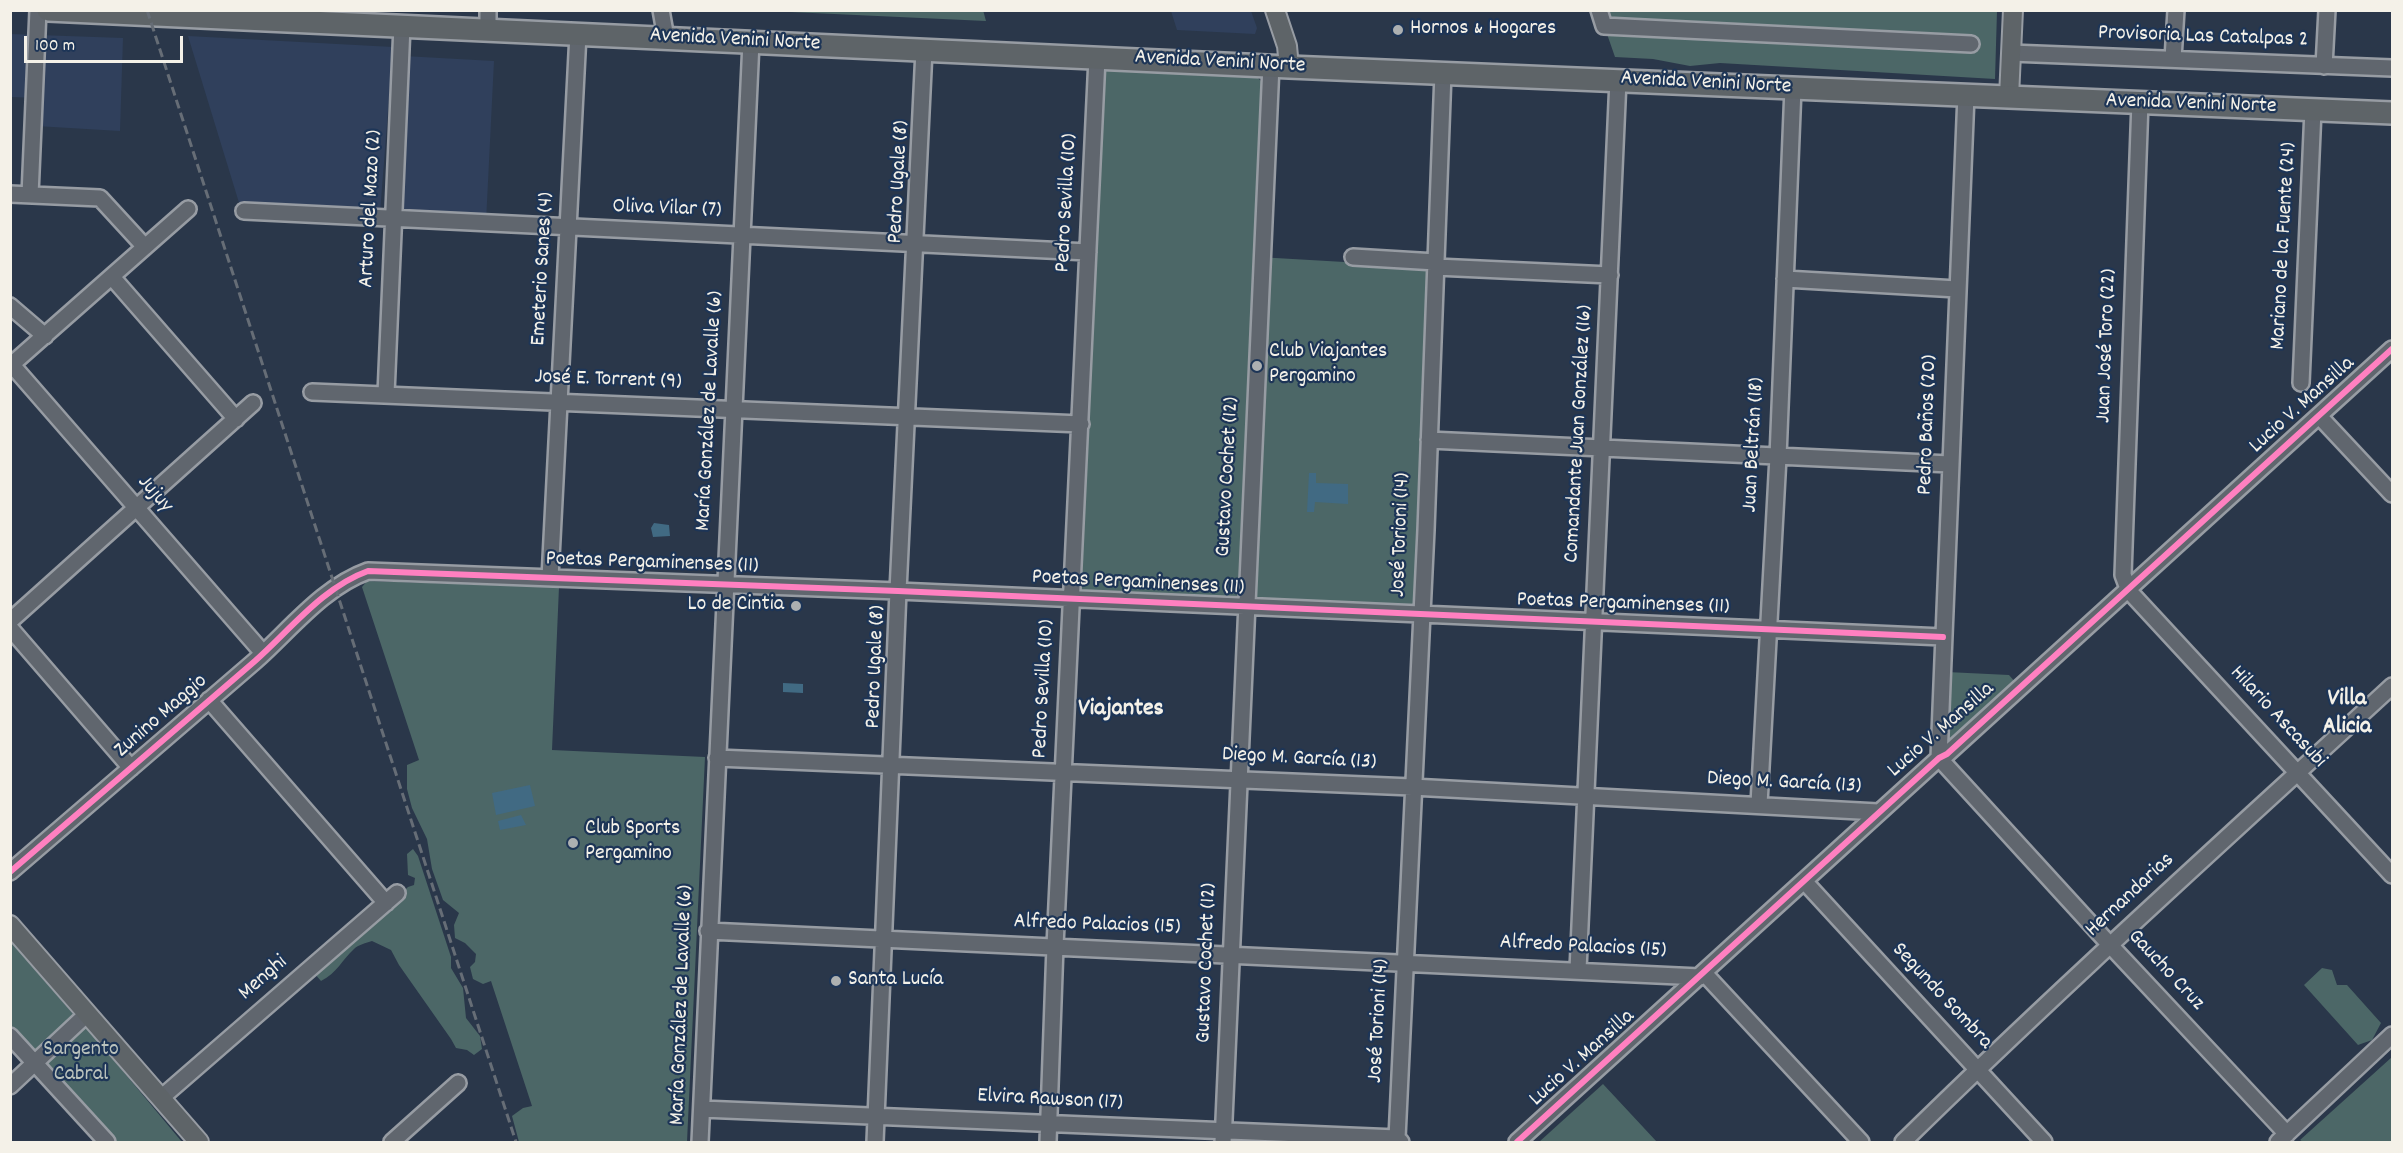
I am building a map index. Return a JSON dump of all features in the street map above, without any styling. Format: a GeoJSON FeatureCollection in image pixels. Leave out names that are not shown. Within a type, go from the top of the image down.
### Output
{"type":"FeatureCollection","features":[{"type":"Feature","properties":{"kind":"highway","name":"Avenida Venini Norte"},"geometry":{"type":"LineString","coordinates":[[48,10],[351,17],[402,26],[488,20],[578,34],[2392,113]]}},
{"type":"Feature","properties":{"kind":"main road"},"geometry":{"type":"LineString","coordinates":[[1275,10],[1287,46],[1280,66]]}},
{"type":"Feature","properties":{"kind":"main road"},"geometry":{"type":"LineString","coordinates":[[2009,97],[2013,10]]}},
{"type":"Feature","properties":{"kind":"main road"},"geometry":{"type":"LineString","coordinates":[[10,925],[198,1142]]}},
{"type":"Feature","properties":{"kind":"street"},"geometry":{"type":"LineString","coordinates":[[30,195],[38,10]]}},
{"type":"Feature","properties":{"kind":"street"},"geometry":{"type":"LineString","coordinates":[[661,10],[666,38]]}},
{"type":"Feature","properties":{"kind":"street"},"geometry":{"type":"LineString","coordinates":[[1599,10],[1604,26],[1971,44]]}},
{"type":"Feature","properties":{"kind":"street"},"geometry":{"type":"LineString","coordinates":[[2174,59],[2176,10]]}},
{"type":"Feature","properties":{"kind":"street"},"geometry":{"type":"LineString","coordinates":[[2324,66],[2327,10]]}},
{"type":"Feature","properties":{"kind":"street","name":"Arturo del Mazo (2)"},"geometry":{"type":"LineString","coordinates":[[386,394],[402,26]]}},
{"type":"Feature","properties":{"kind":"street","name":"Emeterio Sanes (4)"},"geometry":{"type":"LineString","coordinates":[[550,578],[578,34]]}},
{"type":"Feature","properties":{"kind":"street","name":"María González de Lavalle (6)"},"geometry":{"type":"LineString","coordinates":[[700,1143],[708,931],[751,42]]}},
{"type":"Feature","properties":{"kind":"street","name":"Pedro Ugale (8)"},"geometry":{"type":"LineString","coordinates":[[875,1143],[924,50]]}},
{"type":"Feature","properties":{"kind":"street","name":"Provisoria Las Catalpas 2"},"geometry":{"type":"LineString","coordinates":[[2011,52],[2392,68]]}},
{"type":"Feature","properties":{"kind":"street","name":"Pedro Sevilla (10)"},"geometry":{"type":"LineString","coordinates":[[1048,1143],[1055,946],[1097,58]]}},
{"type":"Feature","properties":{"kind":"street","name":"Gustavo Cochet (12)"},"geometry":{"type":"LineString","coordinates":[[1223,1137],[1246,607],[1280,66]]}},
{"type":"Feature","properties":{"kind":"street","name":"José Torioni (14)"},"geometry":{"type":"LineString","coordinates":[[1399,1140],[1443,73]]}},
{"type":"Feature","properties":{"kind":"street","name":"Comandante Juan González (16)"},"geometry":{"type":"LineString","coordinates":[[1578,970],[1618,80]]}},
{"type":"Feature","properties":{"kind":"street","name":"Juan Beltrán (18)"},"geometry":{"type":"LineString","coordinates":[[1759,804],[1778,457],[1793,88]]}},
{"type":"Feature","properties":{"kind":"street","name":"Pedro Baños (20)"},"geometry":{"type":"LineString","coordinates":[[1939,758],[1966,95]]}},
{"type":"Feature","properties":{"kind":"street","name":"Juan José Toro (22)"},"geometry":{"type":"LineString","coordinates":[[2128,591],[2123,574],[2122,557],[2140,102]]}},
{"type":"Feature","properties":{"kind":"street","name":"Mariano de la Fuente (24)"},"geometry":{"type":"LineString","coordinates":[[2301,383],[2313,110]]}},
{"type":"Feature","properties":{"kind":"street"},"geometry":{"type":"LineString","coordinates":[[10,194],[100,198],[146,247]]}},
{"type":"Feature","properties":{"kind":"street"},"geometry":{"type":"LineString","coordinates":[[11,365],[188,209]]}},
{"type":"Feature","properties":{"kind":"street","name":"Oliva Vilar (7)"},"geometry":{"type":"LineString","coordinates":[[244,211],[1088,252]]}},
{"type":"Feature","properties":{"kind":"street"},"geometry":{"type":"LineString","coordinates":[[1353,256],[1436,265],[1610,274]]}},
{"type":"Feature","properties":{"kind":"street"},"geometry":{"type":"LineString","coordinates":[[112,277],[236,419]]}},
{"type":"Feature","properties":{"kind":"street"},"geometry":{"type":"LineString","coordinates":[[1785,279],[1957,289]]}},
{"type":"Feature","properties":{"kind":"street"},"geometry":{"type":"LineString","coordinates":[[10,306],[45,336]]}},
{"type":"Feature","properties":{"kind":"street","name":"Lucio V. Mansilla"},"geometry":{"type":"LineString","coordinates":[[1517,1143],[1878,812],[1939,758],[1947,754],[2098,615],[2128,591],[2392,349]]}},
{"type":"Feature","properties":{"kind":"street","name":"Jujuy"},"geometry":{"type":"LineString","coordinates":[[11,365],[263,653]]}},
{"type":"Feature","properties":{"kind":"street","name":"José E. Torrent (9)"},"geometry":{"type":"LineString","coordinates":[[312,392],[1081,424]]}},
{"type":"Feature","properties":{"kind":"street"},"geometry":{"type":"LineString","coordinates":[[10,621],[253,404]]}},
{"type":"Feature","properties":{"kind":"street"},"geometry":{"type":"LineString","coordinates":[[2320,417],[2392,494]]}},
{"type":"Feature","properties":{"kind":"street"},"geometry":{"type":"LineString","coordinates":[[1429,440],[1950,464]]}},
{"type":"Feature","properties":{"kind":"street","name":"Poetas Pergaminenses (11)"},"geometry":{"type":"LineString","coordinates":[[334,587],[353,576],[373,571],[1072,598],[1943,637]]}},
{"type":"Feature","properties":{"kind":"street","name":"Zunino Maggio"},"geometry":{"type":"LineString","coordinates":[[10,872],[263,653],[334,587]]}},
{"type":"Feature","properties":{"kind":"street","name":"Hilario Ascasubi"},"geometry":{"type":"LineString","coordinates":[[2128,591],[2392,875]]}},
{"type":"Feature","properties":{"kind":"street"},"geometry":{"type":"LineString","coordinates":[[10,628],[131,768]]}},
{"type":"Feature","properties":{"kind":"street","name":"Hernandarias"},"geometry":{"type":"LineString","coordinates":[[1903,1143],[2110,945],[2392,686]]}},
{"type":"Feature","properties":{"kind":"street","name":"Menghi"},"geometry":{"type":"LineString","coordinates":[[161,1098],[392,898],[209,700]]}},
{"type":"Feature","properties":{"kind":"street","name":"Diego M. García (13)"},"geometry":{"type":"LineString","coordinates":[[717,758],[1412,787],[1878,812]]}},
{"type":"Feature","properties":{"kind":"street","name":"Gaucho Cruz"},"geometry":{"type":"LineString","coordinates":[[1939,758],[2282,1138]]}},
{"type":"Feature","properties":{"kind":"street","name":"Segundo Sombra"},"geometry":{"type":"LineString","coordinates":[[1804,881],[2044,1143]]}},
{"type":"Feature","properties":{"kind":"street","name":"Alfredo Palacios (15)"},"geometry":{"type":"LineString","coordinates":[[708,931],[1702,975]]}},
{"type":"Feature","properties":{"kind":"street"},"geometry":{"type":"LineString","coordinates":[[1702,975],[1861,1143]]}},
{"type":"Feature","properties":{"kind":"street"},"geometry":{"type":"LineString","coordinates":[[10,1086],[87,1014]]}},
{"type":"Feature","properties":{"kind":"street"},"geometry":{"type":"LineString","coordinates":[[10,1035],[107,1143]]}},
{"type":"Feature","properties":{"kind":"street"},"geometry":{"type":"LineString","coordinates":[[2282,1138],[2392,1035]]}},
{"type":"Feature","properties":{"kind":"street"},"geometry":{"type":"LineString","coordinates":[[392,1143],[458,1083]]}},
{"type":"Feature","properties":{"kind":"street","name":"Elvira Rawson (17)"},"geometry":{"type":"LineString","coordinates":[[702,1109],[1049,1124],[1223,1137],[1399,1140]]}},
{"type":"Feature","properties":{"kind":"shaded area"},"geometry":{"type":"Polygon","coordinates":[[[1171,11],[1251,11],[1257,28],[1255,34],[1177,30],[1171,11]]]}},
{"type":"Feature","properties":{"kind":"shaded area"},"geometry":{"type":"Polygon","coordinates":[[[10,34],[123,38],[120,131],[36,126],[38,98],[11,97],[10,34]]]}},
{"type":"Feature","properties":{"kind":"shaded area"},"geometry":{"type":"Polygon","coordinates":[[[188,36],[393,47],[380,213],[240,206],[188,36]]]}},
{"type":"Feature","properties":{"kind":"shaded area"},"geometry":{"type":"Polygon","coordinates":[[[404,56],[494,61],[486,222],[396,217],[404,56]]]}},
{"type":"Feature","properties":{"kind":"shaded area"},"geometry":{"type":"Polygon","coordinates":[[[1309,473],[1316,473],[1316,483],[1348,484],[1348,504],[1315,502],[1314,512],[1307,512],[1309,473]]]}},
{"type":"Feature","properties":{"kind":"shaded area"},"geometry":{"type":"Polygon","coordinates":[[[654,523],[669,525],[670,536],[653,537],[651,528],[654,523]]]}},
{"type":"Feature","properties":{"kind":"shaded area"},"geometry":{"type":"Polygon","coordinates":[[[783,683],[803,684],[803,693],[783,692],[783,683]]]}},
{"type":"Feature","properties":{"kind":"shaded area"},"geometry":{"type":"Polygon","coordinates":[[[530,785],[535,806],[496,815],[492,793],[530,785]]]}},
{"type":"Feature","properties":{"kind":"shaded area"},"geometry":{"type":"Polygon","coordinates":[[[521,815],[526,825],[500,830],[498,821],[521,815]]]}},
{"type":"Feature","properties":{"kind":"green space"},"geometry":{"type":"Polygon","coordinates":[[[769,10],[983,10],[986,21],[769,11],[769,10]]]}},
{"type":"Feature","properties":{"kind":"green space"},"geometry":{"type":"Polygon","coordinates":[[[1599,11],[1997,11],[1995,79],[1720,63],[1690,66],[1653,59],[1615,57],[1599,11]]]}},
{"type":"Feature","properties":{"kind":"green space","name":"Club Viajantes Pergamino"},"geometry":{"type":"Polygon","coordinates":[[[1110,69],[1256,76],[1264,84],[1258,257],[1431,267],[1416,604],[1413,608],[1080,592],[1078,589],[1104,72],[1110,69]]]}},
{"type":"Feature","properties":{"kind":"green space","name":"Club Sports Pergamino"},"geometry":{"type":"Polygon","coordinates":[[[367,581],[559,587],[552,750],[705,757],[687,1142],[519,1142],[512,1116],[523,1108],[532,1106],[491,981],[483,984],[473,979],[470,967],[475,962],[476,954],[465,943],[455,938],[454,925],[459,913],[443,900],[432,869],[427,839],[412,808],[407,789],[407,765],[419,760],[362,587],[367,581]]]}},
{"type":"Feature","properties":{"kind":"green space"},"geometry":{"type":"Polygon","coordinates":[[[1947,672],[2009,675],[2016,683],[1952,742],[1945,739],[1947,672]]]}},
{"type":"Feature","properties":{"kind":"green space"},"geometry":{"type":"Polygon","coordinates":[[[413,849],[418,856],[451,957],[451,968],[463,988],[466,1018],[480,1036],[482,1049],[474,1055],[467,1050],[456,1048],[391,950],[372,941],[356,948],[327,978],[321,981],[314,973],[408,887],[414,885],[415,878],[408,875],[407,854],[413,849]]]}},
{"type":"Feature","properties":{"kind":"green space","name":"Sargento Cabral"},"geometry":{"type":"Polygon","coordinates":[[[10,940],[73,1014],[73,1018],[37,1050],[29,1048],[11,1027],[10,940]]]}},
{"type":"Feature","properties":{"kind":"green space"},"geometry":{"type":"Polygon","coordinates":[[[2322,968],[2332,970],[2337,985],[2347,985],[2381,1023],[2372,1040],[2358,1045],[2304,985],[2322,968]]]}},
{"type":"Feature","properties":{"kind":"green space","name":"Sargento Cabral"},"geometry":{"type":"Polygon","coordinates":[[[82,1026],[87,1028],[182,1142],[114,1142],[46,1066],[45,1062],[82,1026]]]}},
{"type":"Feature","properties":{"kind":"green space"},"geometry":{"type":"Polygon","coordinates":[[[2392,1057],[2392,1142],[2303,1142],[2300,1140],[2392,1057]]]}},
{"type":"Feature","properties":{"kind":"green space"},"geometry":{"type":"Polygon","coordinates":[[[1603,1084],[1657,1142],[1539,1142],[1603,1084]]]}},
{"type":"Feature","properties":{"kind":"railway"},"geometry":{"type":"LineString","coordinates":[[147,10],[516,1142]]}},
{"type":"Feature","properties":{"kind":"cycle path"},"geometry":{"type":"LineString","coordinates":[[1517,1142],[2392,349]]}},
{"type":"Feature","properties":{"kind":"cycle path"},"geometry":{"type":"LineString","coordinates":[[10,872],[255,661],[322,598],[336,587],[368,571],[898,591],[1943,637]]}},
{"type":"Feature","properties":{"kind":"place","name":"Hornos & Hogares"},"geometry":{"type":"Point","coordinates":[1398,30]}},
{"type":"Feature","properties":{"kind":"place","name":"Club Viajantes Pergamino"},"geometry":{"type":"Point","coordinates":[1257,366]}},
{"type":"Feature","properties":{"kind":"place","name":"Lo de Cintia"},"geometry":{"type":"Point","coordinates":[796,606]}},
{"type":"Feature","properties":{"kind":"place","name":"Club Sports Pergamino"},"geometry":{"type":"Point","coordinates":[573,843]}},
{"type":"Feature","properties":{"kind":"place","name":"Santa Lucía"},"geometry":{"type":"Point","coordinates":[836,981]}},
{"type":"Feature","properties":{"kind":"district","name":"Viajantes"},"geometry":{"type":"Point","coordinates":[1121,711]}},
{"type":"Feature","properties":{"kind":"district","name":"Villa Alicia"},"geometry":{"type":"Point","coordinates":[2347,715]}}]}
